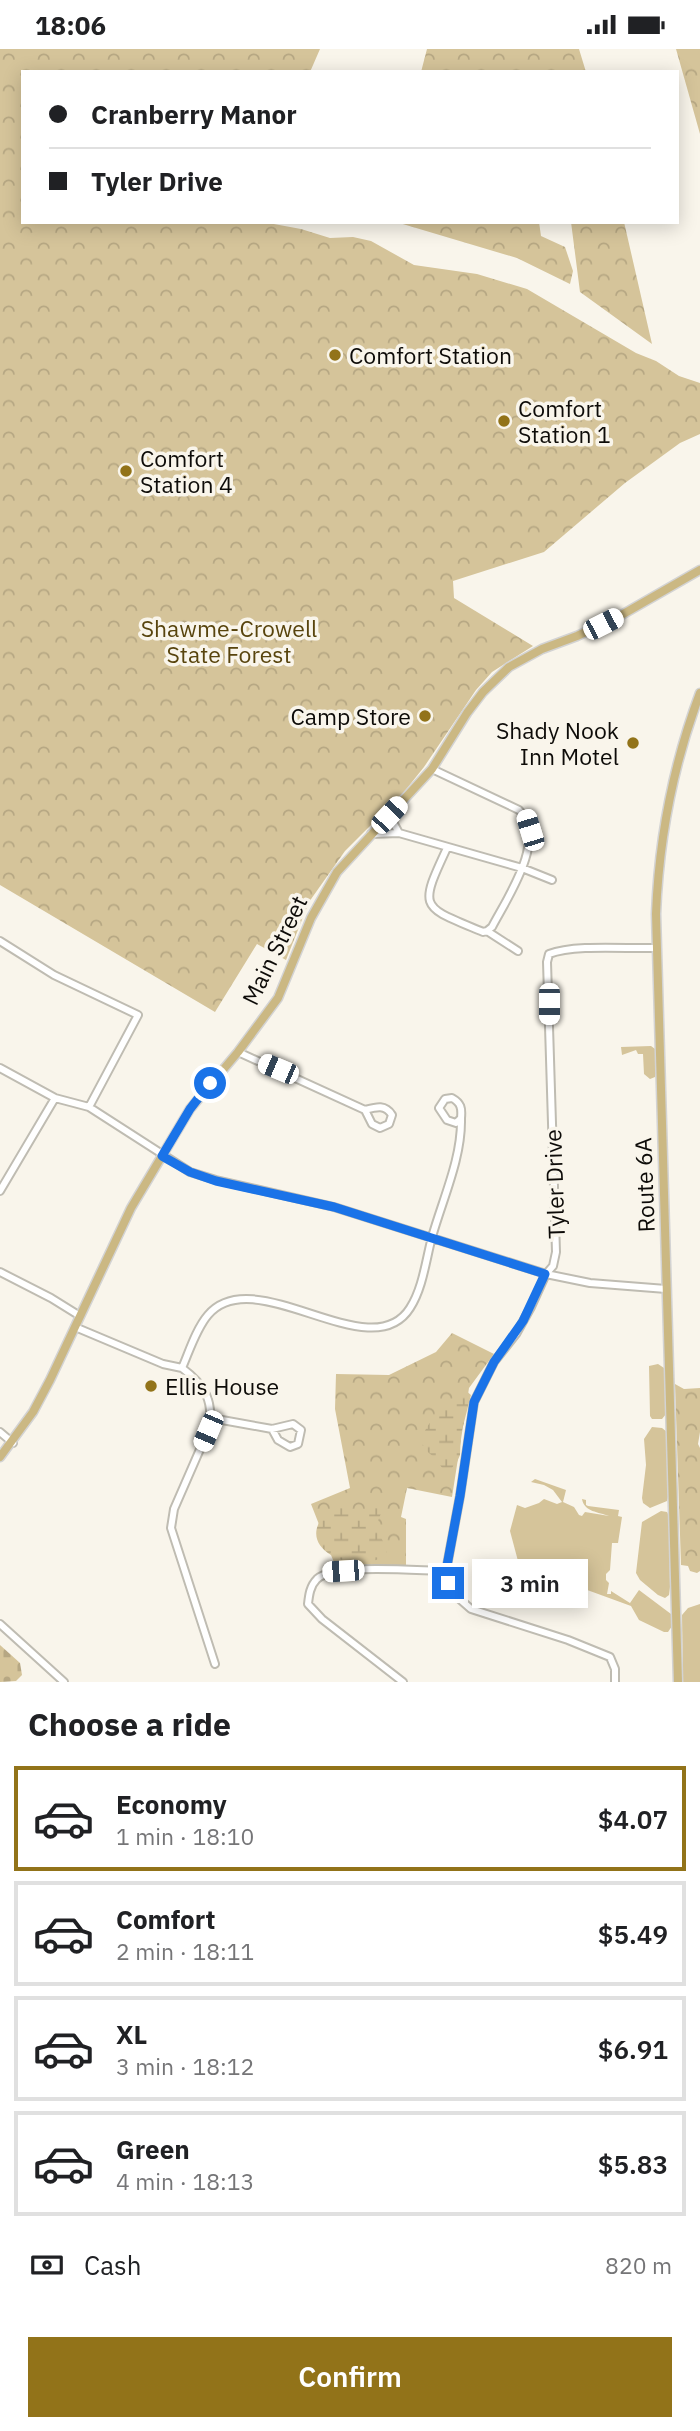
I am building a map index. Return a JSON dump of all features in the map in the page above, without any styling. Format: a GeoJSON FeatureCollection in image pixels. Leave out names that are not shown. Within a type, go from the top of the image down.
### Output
{"type":"FeatureCollection","features":[{"type":"Feature","properties":{"kind":"main road","name":"Main Street"},"geometry":{"type":"LineString","coordinates":[[0,1457],[13,1443],[33,1412],[131,1207],[190,1109],[238,1052],[278,998],[323,894],[337,872],[432,769],[467,713],[483,692],[509,667],[542,649],[618,617],[700,570]]}},
{"type":"Feature","properties":{"kind":"main road","name":"Route 6A"},"geometry":{"type":"LineString","coordinates":[[678,1682],[656,948],[657,876],[663,825],[684,738],[700,693]]}},
{"type":"Feature","properties":{"kind":"street"},"geometry":{"type":"LineString","coordinates":[[432,769],[519,810],[526,817],[530,830],[523,868],[487,932]]}},
{"type":"Feature","properties":{"kind":"street"},"geometry":{"type":"LineString","coordinates":[[389,815],[399,834]]}},
{"type":"Feature","properties":{"kind":"street"},"geometry":{"type":"LineString","coordinates":[[371,834],[399,834],[523,868],[552,880]]}},
{"type":"Feature","properties":{"kind":"street"},"geometry":{"type":"LineString","coordinates":[[447,848],[429,886],[429,903],[460,923],[487,932],[518,951]]}},
{"type":"Feature","properties":{"kind":"street"},"geometry":{"type":"LineString","coordinates":[[0,941],[54,975],[138,1015],[89,1107]]}},
{"type":"Feature","properties":{"kind":"street","name":"Tyler Drive"},"geometry":{"type":"LineString","coordinates":[[446,1571],[474,1402],[494,1362],[516,1334],[531,1307],[545,1274],[553,1266],[556,1252],[547,962],[549,954],[590,949],[656,948]]}},
{"type":"Feature","properties":{"kind":"street"},"geometry":{"type":"LineString","coordinates":[[238,1052],[365,1110],[382,1107],[389,1109],[393,1115],[392,1119],[389,1124],[380,1128],[372,1124],[365,1110]]}},
{"type":"Feature","properties":{"kind":"street"},"geometry":{"type":"LineString","coordinates":[[0,1068],[55,1098],[89,1107],[162,1156],[190,1172],[216,1181],[334,1207],[545,1274],[590,1283],[666,1289]]}},
{"type":"Feature","properties":{"kind":"street"},"geometry":{"type":"LineString","coordinates":[[1,1186],[55,1098]]}},
{"type":"Feature","properties":{"kind":"street"},"geometry":{"type":"LineString","coordinates":[[181,1368],[207,1316],[223,1303],[239,1299],[284,1306],[370,1328],[386,1327],[397,1321],[412,1305],[454,1167],[462,1133],[461,1118]]}},
{"type":"Feature","properties":{"kind":"street"},"geometry":{"type":"LineString","coordinates":[[0,1272],[51,1298],[80,1317]]}},
{"type":"Feature","properties":{"kind":"street"},"geometry":{"type":"LineString","coordinates":[[75,1327],[163,1364],[181,1368],[197,1379],[206,1391],[211,1404],[208,1431],[174,1510],[171,1528],[215,1664]]}},
{"type":"Feature","properties":{"kind":"street"},"geometry":{"type":"LineString","coordinates":[[211,1419],[272,1429],[293,1424],[301,1430],[299,1444],[290,1447],[278,1440],[272,1429]]}},
{"type":"Feature","properties":{"kind":"street"},"geometry":{"type":"LineString","coordinates":[[0,1432],[13,1443]]}},
{"type":"Feature","properties":{"kind":"street"},"geometry":{"type":"LineString","coordinates":[[403,1682],[308,1604],[312,1585],[318,1577],[328,1572],[360,1569],[446,1571],[451,1589],[461,1602],[471,1609],[568,1640],[610,1657],[615,1669],[615,1682]]}},
{"type":"Feature","properties":{"kind":"street"},"geometry":{"type":"LineString","coordinates":[[0,1624],[64,1682]]}},
{"type":"Feature","properties":{"kind":"green space","name":"Shawme-Crowell State Forest"},"geometry":{"type":"Polygon","coordinates":[[[0,49],[320,49],[311,70],[21,70],[21,224],[274,224],[330,238],[353,237],[371,241],[414,265],[477,274],[527,289],[636,353],[656,361],[679,376],[700,383],[700,434],[680,443],[625,483],[544,552],[453,581],[454,598],[533,646],[492,672],[476,690],[404,792],[345,851],[309,902],[286,960],[257,944],[215,1012],[0,885],[0,49]]]}},
{"type":"Feature","properties":{"kind":"green space"},"geometry":{"type":"Polygon","coordinates":[[[427,49],[579,49],[585,70],[422,70],[427,49]]]}},
{"type":"Feature","properties":{"kind":"green space"},"geometry":{"type":"Polygon","coordinates":[[[676,49],[700,49],[700,134],[676,49]]]}},
{"type":"Feature","properties":{"kind":"green space"},"geometry":{"type":"Polygon","coordinates":[[[403,224],[539,224],[541,236],[565,247],[573,271],[570,284],[517,258],[403,224]]]}},
{"type":"Feature","properties":{"kind":"green space"},"geometry":{"type":"Polygon","coordinates":[[[571,224],[624,224],[652,344],[580,292],[571,224]]]}},
{"type":"Feature","properties":{"kind":"green space"},"geometry":{"type":"Polygon","coordinates":[[[651,1046],[655,1049],[656,1074],[650,1079],[644,1074],[643,1054],[638,1054],[636,1050],[622,1055],[621,1047],[651,1046]]]}},
{"type":"Feature","properties":{"kind":"green space"},"geometry":{"type":"Polygon","coordinates":[[[452,1333],[494,1354],[469,1388],[452,1497],[407,1488],[401,1517],[406,1519],[406,1565],[335,1565],[311,1504],[350,1488],[335,1409],[336,1374],[389,1375],[436,1352],[452,1333]]]}},
{"type":"Feature","properties":{"kind":"green space"},"geometry":{"type":"Polygon","coordinates":[[[658,1364],[664,1368],[666,1414],[662,1419],[652,1419],[649,1366],[658,1364]]]}},
{"type":"Feature","properties":{"kind":"green space"},"geometry":{"type":"Polygon","coordinates":[[[675,1384],[684,1389],[700,1388],[700,1571],[697,1573],[690,1571],[688,1566],[681,1565],[675,1384]]]}},
{"type":"Feature","properties":{"kind":"green space"},"geometry":{"type":"Polygon","coordinates":[[[465,1390],[471,1395],[461,1434],[460,1455],[449,1471],[426,1450],[423,1438],[437,1414],[465,1390]]]}},
{"type":"Feature","properties":{"kind":"green space"},"geometry":{"type":"Polygon","coordinates":[[[652,1427],[662,1428],[667,1432],[668,1497],[667,1501],[650,1508],[643,1503],[642,1498],[646,1465],[644,1439],[652,1427]]]}},
{"type":"Feature","properties":{"kind":"green space"},"geometry":{"type":"Polygon","coordinates":[[[535,1479],[566,1490],[563,1502],[574,1507],[579,1515],[582,1516],[585,1512],[609,1516],[589,1509],[582,1499],[586,1500],[588,1506],[619,1510],[618,1516],[622,1517],[618,1543],[612,1543],[610,1570],[606,1574],[609,1583],[607,1594],[611,1594],[611,1591],[630,1603],[639,1590],[671,1614],[672,1626],[668,1632],[639,1620],[631,1606],[579,1587],[570,1581],[554,1580],[518,1561],[510,1531],[517,1505],[525,1508],[544,1499],[557,1504],[562,1502],[553,1490],[531,1482],[535,1479]]]}},
{"type":"Feature","properties":{"kind":"green space"},"geometry":{"type":"Polygon","coordinates":[[[379,1503],[385,1505],[377,1530],[387,1552],[377,1560],[362,1563],[347,1561],[321,1547],[316,1535],[320,1521],[335,1505],[347,1506],[358,1518],[363,1519],[379,1503]]]}},
{"type":"Feature","properties":{"kind":"green space"},"geometry":{"type":"Polygon","coordinates":[[[661,1511],[667,1512],[669,1516],[670,1587],[669,1595],[665,1598],[640,1580],[636,1573],[642,1522],[661,1511]]]}},
{"type":"Feature","properties":{"kind":"green space"},"geometry":{"type":"Polygon","coordinates":[[[700,1604],[700,1682],[683,1682],[682,1615],[688,1608],[700,1604]]]}},
{"type":"Feature","properties":{"kind":"green space"},"geometry":{"type":"Polygon","coordinates":[[[0,1645],[20,1663],[22,1675],[16,1681],[0,1682],[0,1645]]]}},
{"type":"Feature","properties":{"kind":"place","name":"Comfort Station"},"geometry":{"type":"Point","coordinates":[335,355]}},
{"type":"Feature","properties":{"kind":"place","name":"Comfort Station 1"},"geometry":{"type":"Point","coordinates":[504,421]}},
{"type":"Feature","properties":{"kind":"place","name":"Comfort Station 4"},"geometry":{"type":"Point","coordinates":[126,471]}},
{"type":"Feature","properties":{"kind":"place","name":"Camp Store"},"geometry":{"type":"Point","coordinates":[425,716]}},
{"type":"Feature","properties":{"kind":"place","name":"Shady Nook Inn Motel"},"geometry":{"type":"Point","coordinates":[633,743]}},
{"type":"Feature","properties":{"kind":"place","name":"Ellis House"},"geometry":{"type":"Point","coordinates":[151,1386]}},
{"type":"Feature","properties":{"kind":"route"},"geometry":{"type":"LineString","coordinates":[[210,1083],[190,1109],[162,1156],[190,1172],[216,1181],[334,1207],[545,1274],[531,1307],[516,1334],[494,1362],[474,1402],[446,1571],[448,1583]]}}]}
